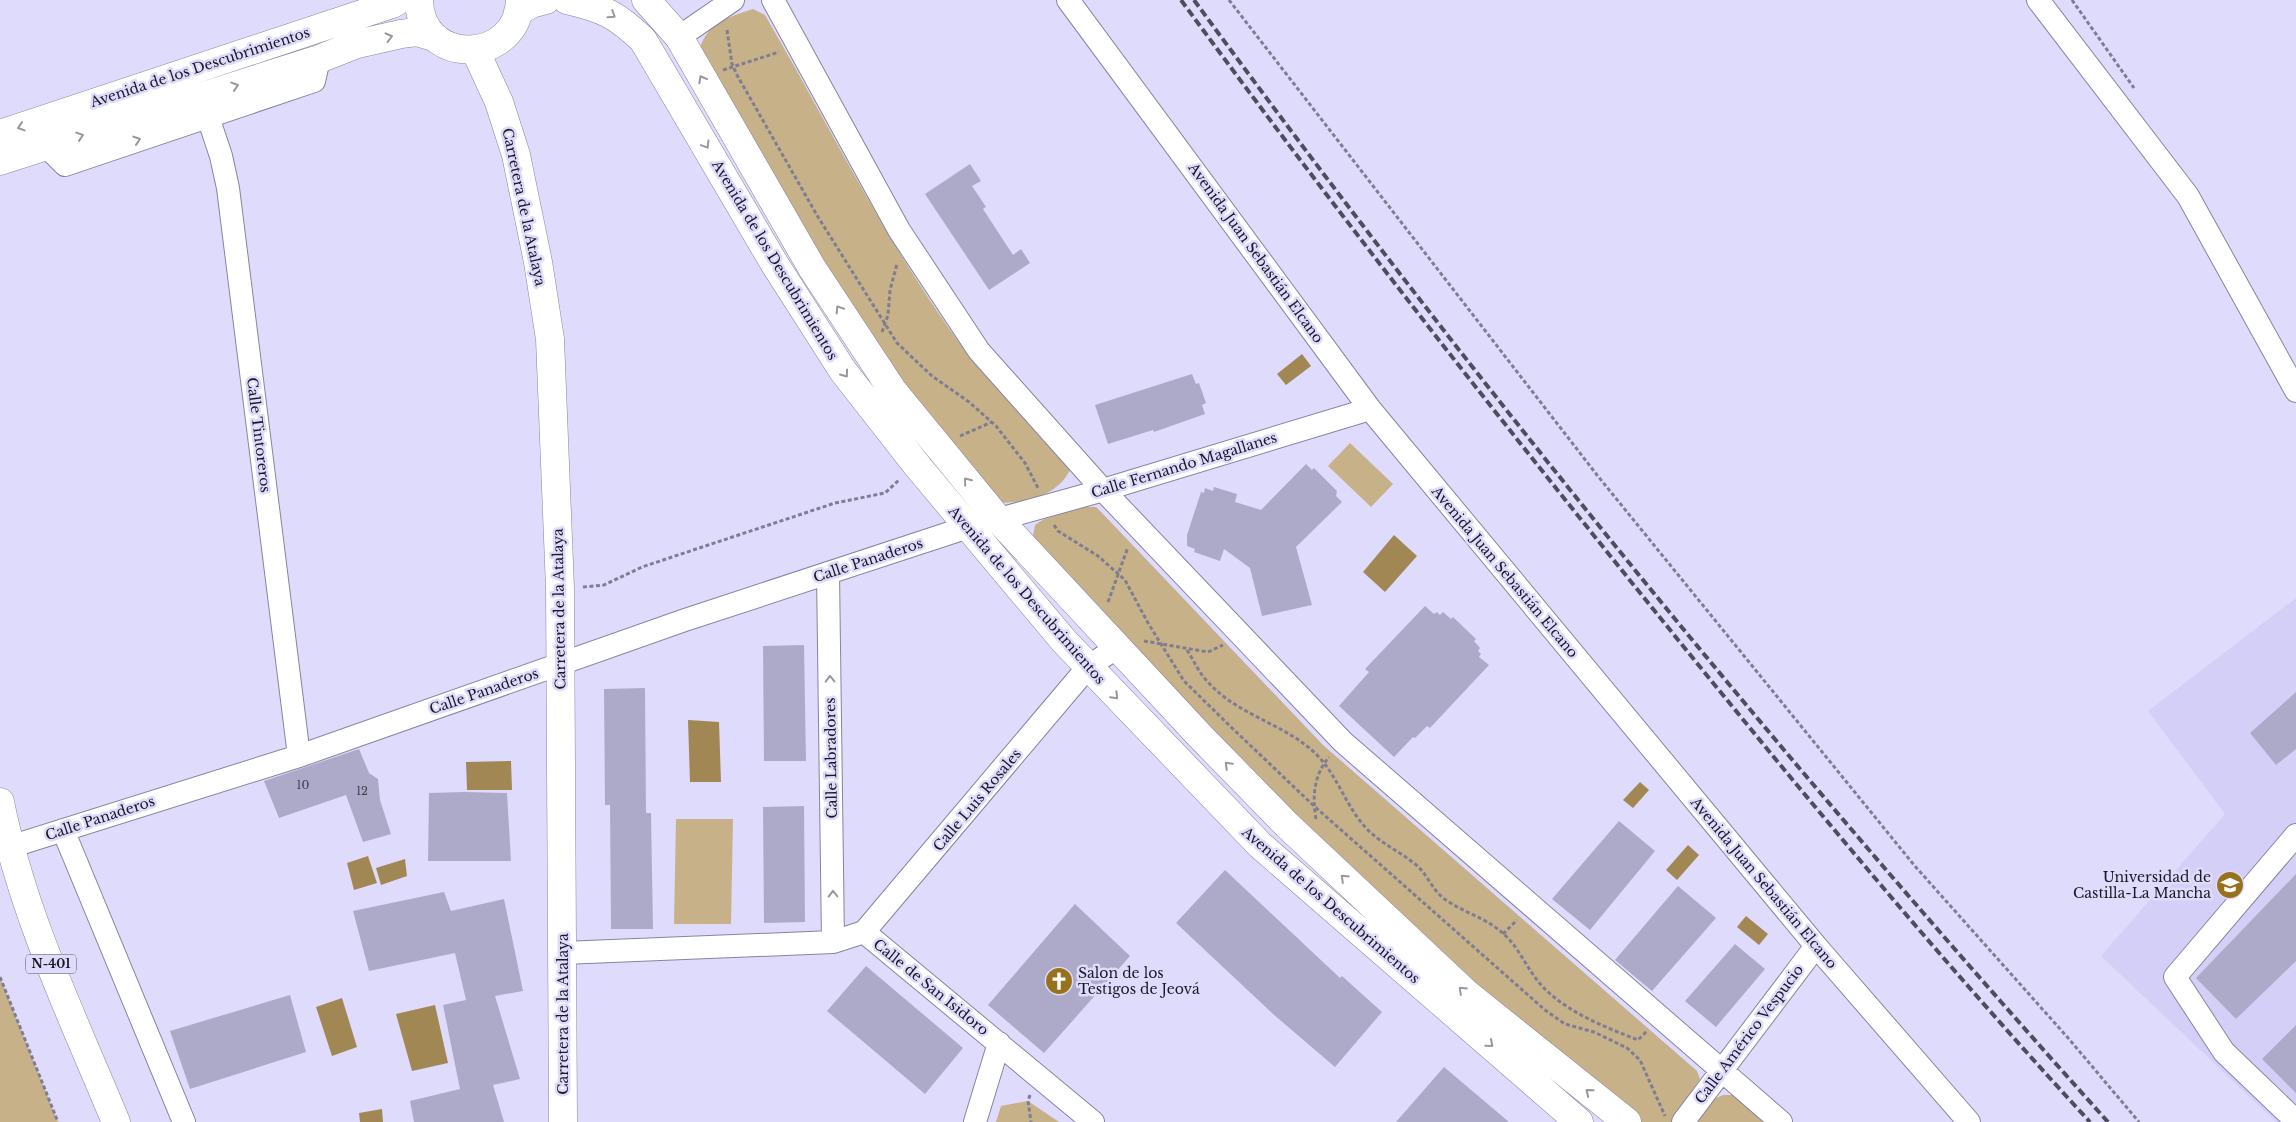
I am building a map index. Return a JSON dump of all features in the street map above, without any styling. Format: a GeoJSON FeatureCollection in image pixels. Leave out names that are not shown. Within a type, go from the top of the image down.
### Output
{"type":"FeatureCollection","features":[{"type":"Feature","properties":{"kind":"main road","name":"Avenida de los Descubrimientos"},"geometry":{"type":"LineString","coordinates":[[0,134],[392,4],[399,0]]}},
{"type":"Feature","properties":{"kind":"main road"},"geometry":{"type":"LineString","coordinates":[[420,0],[423,20],[436,38]]}},
{"type":"Feature","properties":{"kind":"main road"},"geometry":{"type":"LineString","coordinates":[[485,47],[506,35],[519,6],[546,0]]}},
{"type":"Feature","properties":{"kind":"main road","name":"Avenida de los Descubrimientos"},"geometry":{"type":"LineString","coordinates":[[567,0],[599,7],[631,29],[643,40],[774,263],[843,371],[967,528],[1088,667],[1260,845],[1579,1122]]}},
{"type":"Feature","properties":{"kind":"main road","name":"Avenida de los Descubrimientos"},"geometry":{"type":"LineString","coordinates":[[646,0],[679,37],[812,268],[893,391],[998,519],[1206,743],[1301,838],[1467,994],[1627,1122]]}},
{"type":"Feature","properties":{"kind":"main road","name":"Avenida de los Descubrimientos"},"geometry":{"type":"LineString","coordinates":[[0,161],[319,59],[357,44],[417,32],[436,38],[454,48],[485,47]]}},
{"type":"Feature","properties":{"kind":"main road","name":"Carretera de la Atalaya"},"geometry":{"type":"LineString","coordinates":[[485,47],[499,102],[516,156],[538,262],[550,339],[560,588],[564,1122]]}},
{"type":"Feature","properties":{"kind":"main road","name":"N-401"},"geometry":{"type":"LineString","coordinates":[[0,802],[3,853],[29,951],[99,1122]]}},
{"type":"Feature","properties":{"kind":"main road","name":"N-401"},"geometry":{"type":"LineString","coordinates":[[3,853],[44,946],[116,1122]]}},
{"type":"Feature","properties":{"kind":"street"},"geometry":{"type":"LineString","coordinates":[[773,0],[899,230],[979,351],[1102,490],[1343,742],[1721,1072],[1781,1122]]}},
{"type":"Feature","properties":{"kind":"street","name":"Avenida Juan Sebastián Elcano"},"geometry":{"type":"LineString","coordinates":[[1068,0],[1370,409],[1816,946],[1969,1122]]}},
{"type":"Feature","properties":{"kind":"street"},"geometry":{"type":"LineString","coordinates":[[2038,0],[2188,196],[2296,390]]}},
{"type":"Feature","properties":{"kind":"street"},"geometry":{"type":"LineString","coordinates":[[679,37],[725,6]]}},
{"type":"Feature","properties":{"kind":"street"},"geometry":{"type":"LineString","coordinates":[[47,147],[65,164],[314,81],[319,59]]}},
{"type":"Feature","properties":{"kind":"street","name":"Calle Tintoreros"},"geometry":{"type":"LineString","coordinates":[[208,117],[221,156],[228,188],[299,756]]}},
{"type":"Feature","properties":{"kind":"street","name":"Calle Fernando Magallanes"},"geometry":{"type":"LineString","coordinates":[[998,519],[1048,506],[1370,409]]}},
{"type":"Feature","properties":{"kind":"street","name":"Calle Panaderos"},"geometry":{"type":"LineString","coordinates":[[3,853],[62,830],[299,756],[685,620],[998,519]]}},
{"type":"Feature","properties":{"kind":"street","name":"Calle Labradores"},"geometry":{"type":"LineString","coordinates":[[828,573],[834,942]]}},
{"type":"Feature","properties":{"kind":"street","name":"Calle Luis Rosales"},"geometry":{"type":"LineString","coordinates":[[864,932],[1088,667],[1119,651]]}},
{"type":"Feature","properties":{"kind":"street"},"geometry":{"type":"LineString","coordinates":[[62,830],[184,1122]]}},
{"type":"Feature","properties":{"kind":"street"},"geometry":{"type":"LineString","coordinates":[[2296,835],[2176,977],[2224,1052],[2296,1121]]}},
{"type":"Feature","properties":{"kind":"street","name":"Calle de San Isidoro"},"geometry":{"type":"LineString","coordinates":[[563,953],[834,942],[864,932],[1093,1122]]}},
{"type":"Feature","properties":{"kind":"street","name":"Calle Américo Vespucio"},"geometry":{"type":"LineString","coordinates":[[1683,1122],[1816,946]]}},
{"type":"Feature","properties":{"kind":"street"},"geometry":{"type":"LineString","coordinates":[[975,1122],[999,1043]]}},
{"type":"Feature","properties":{"kind":"path"},"geometry":{"type":"LineString","coordinates":[[1228,0],[1597,475],[1914,865],[2069,1039],[2139,1122]]}},
{"type":"Feature","properties":{"kind":"path"},"geometry":{"type":"LineString","coordinates":[[725,6],[723,20],[729,34],[734,66],[818,217],[897,343],[932,376],[969,402],[992,422],[1025,463],[1048,506],[1050,517],[1058,531],[1098,556],[1125,580],[1184,681],[1314,806],[1545,1010],[1565,1024],[1594,1032],[1627,1048],[1640,1060],[1661,1112],[1670,1122]]}},
{"type":"Feature","properties":{"kind":"path"},"geometry":{"type":"LineString","coordinates":[[701,77],[798,46]]}},
{"type":"Feature","properties":{"kind":"path"},"geometry":{"type":"LineString","coordinates":[[862,344],[882,332],[888,315],[890,290],[898,260],[913,251]]}},
{"type":"Feature","properties":{"kind":"path"},"geometry":{"type":"LineString","coordinates":[[939,447],[992,422]]}},
{"type":"Feature","properties":{"kind":"path"},"geometry":{"type":"LineString","coordinates":[[560,588],[604,585],[642,567],[817,510],[885,493],[916,465]]}},
{"type":"Feature","properties":{"kind":"path"},"geometry":{"type":"LineString","coordinates":[[1119,651],[1143,641],[1187,650],[1208,652],[1218,648],[1238,633]]}},
{"type":"Feature","properties":{"kind":"path"},"geometry":{"type":"LineString","coordinates":[[1187,650],[1207,682],[1221,695],[1246,712],[1300,740],[1324,763],[1366,827],[1391,849],[1414,863],[1438,894],[1485,920],[1513,942],[1542,986],[1557,1000],[1586,1017],[1638,1040],[1660,1019]]}},
{"type":"Feature","properties":{"kind":"path"},"geometry":{"type":"LineString","coordinates":[[1301,838],[1316,823],[1314,792],[1318,773],[1324,763],[1343,742]]}},
{"type":"Feature","properties":{"kind":"path"},"geometry":{"type":"LineString","coordinates":[[0,977],[58,1122]]}},
{"type":"Feature","properties":{"kind":"shaded area"},"geometry":{"type":"Polygon","coordinates":[[[753,9],[765,15],[861,187],[911,272],[938,313],[978,367],[1065,460],[1070,470],[1064,479],[1049,492],[1031,499],[1000,503],[907,395],[841,296],[699,54],[701,44],[711,29],[726,19],[753,9]]]}},
{"type":"Feature","properties":{"kind":"shaded area"},"geometry":{"type":"Polygon","coordinates":[[[1302,354],[1311,366],[1286,385],[1277,374],[1302,354]]]}},
{"type":"Feature","properties":{"kind":"shaded area"},"geometry":{"type":"Polygon","coordinates":[[[1350,443],[1393,484],[1371,507],[1328,466],[1350,443]]]}},
{"type":"Feature","properties":{"kind":"shaded area"},"geometry":{"type":"Polygon","coordinates":[[[1083,507],[1096,507],[1323,745],[1697,1071],[1700,1079],[1671,1122],[1641,1122],[1461,971],[1296,821],[1036,546],[1033,536],[1035,525],[1044,519],[1083,507]]]}},
{"type":"Feature","properties":{"kind":"shaded area"},"geometry":{"type":"Polygon","coordinates":[[[1394,535],[1417,556],[1385,592],[1363,572],[1394,535]]]}},
{"type":"Feature","properties":{"kind":"shaded area","name":"Universidad de Castilla-La Mancha"},"geometry":{"type":"Polygon","coordinates":[[[2296,598],[2296,1122],[2276,1122],[2101,956],[2225,814],[2148,711],[2296,598]]]}},
{"type":"Feature","properties":{"kind":"shaded area"},"geometry":{"type":"Polygon","coordinates":[[[688,720],[719,722],[721,782],[690,782],[688,720]]]}},
{"type":"Feature","properties":{"kind":"shaded area"},"geometry":{"type":"Polygon","coordinates":[[[511,761],[512,790],[467,790],[466,762],[511,761]]]}},
{"type":"Feature","properties":{"kind":"shaded area"},"geometry":{"type":"Polygon","coordinates":[[[1640,782],[1649,790],[1633,808],[1623,800],[1640,782]]]}},
{"type":"Feature","properties":{"kind":"shaded area"},"geometry":{"type":"Polygon","coordinates":[[[676,819],[733,819],[731,924],[674,924],[676,819]]]}},
{"type":"Feature","properties":{"kind":"shaded area"},"geometry":{"type":"Polygon","coordinates":[[[1688,845],[1699,855],[1677,880],[1666,870],[1688,845]]]}},
{"type":"Feature","properties":{"kind":"shaded area"},"geometry":{"type":"Polygon","coordinates":[[[368,856],[377,883],[354,890],[347,863],[368,856]]]}},
{"type":"Feature","properties":{"kind":"shaded area"},"geometry":{"type":"Polygon","coordinates":[[[405,859],[407,876],[381,885],[376,868],[405,859]]]}},
{"type":"Feature","properties":{"kind":"shaded area"},"geometry":{"type":"Polygon","coordinates":[[[1746,916],[1768,934],[1759,945],[1737,927],[1746,916]]]}},
{"type":"Feature","properties":{"kind":"shaded area"},"geometry":{"type":"Polygon","coordinates":[[[0,977],[58,1122],[0,1122],[0,977]]]}},
{"type":"Feature","properties":{"kind":"shaded area"},"geometry":{"type":"Polygon","coordinates":[[[342,998],[357,1047],[332,1056],[316,1007],[342,998]]]}},
{"type":"Feature","properties":{"kind":"shaded area"},"geometry":{"type":"Polygon","coordinates":[[[435,1005],[448,1063],[412,1071],[396,1014],[435,1005]]]}},
{"type":"Feature","properties":{"kind":"shaded area"},"geometry":{"type":"Polygon","coordinates":[[[1723,1095],[1733,1095],[1765,1122],[1697,1122],[1712,1100],[1723,1095]]]}},
{"type":"Feature","properties":{"kind":"shaded area"},"geometry":{"type":"Polygon","coordinates":[[[1028,1101],[1059,1122],[996,1122],[1001,1106],[1028,1101]]]}},
{"type":"Feature","properties":{"kind":"shaded area"},"geometry":{"type":"Polygon","coordinates":[[[382,1109],[383,1122],[360,1122],[359,1113],[382,1109]]]}},
{"type":"Feature","properties":{"kind":"building"},"geometry":{"type":"Polygon","coordinates":[[[970,164],[981,181],[972,186],[986,207],[983,209],[1013,255],[1021,249],[1030,263],[989,290],[925,194],[970,164]]]}},
{"type":"Feature","properties":{"kind":"building"},"geometry":{"type":"Polygon","coordinates":[[[1192,374],[1196,384],[1199,383],[1206,403],[1202,405],[1205,414],[1154,432],[1153,430],[1108,444],[1095,405],[1192,374]]]}},
{"type":"Feature","properties":{"kind":"building"},"geometry":{"type":"Polygon","coordinates":[[[1306,464],[1312,470],[1314,468],[1337,491],[1336,496],[1342,502],[1296,547],[1312,605],[1262,616],[1250,568],[1224,549],[1220,561],[1194,552],[1195,549],[1187,546],[1187,535],[1201,492],[1204,493],[1205,488],[1213,491],[1214,487],[1237,494],[1235,502],[1261,510],[1306,464]]]}},
{"type":"Feature","properties":{"kind":"building"},"geometry":{"type":"Polygon","coordinates":[[[1425,606],[1434,614],[1437,612],[1440,615],[1443,612],[1451,619],[1453,617],[1476,639],[1474,641],[1480,648],[1478,651],[1481,654],[1479,657],[1489,665],[1430,728],[1427,726],[1415,738],[1413,737],[1394,757],[1339,706],[1369,672],[1365,669],[1425,606]]]}},
{"type":"Feature","properties":{"kind":"building"},"geometry":{"type":"Polygon","coordinates":[[[804,645],[806,761],[764,761],[763,646],[804,645]]]}},
{"type":"Feature","properties":{"kind":"building"},"geometry":{"type":"Polygon","coordinates":[[[645,688],[646,813],[651,813],[653,929],[611,929],[610,805],[605,805],[604,689],[645,688]]]}},
{"type":"Feature","properties":{"kind":"building"},"geometry":{"type":"Polygon","coordinates":[[[2296,692],[2296,749],[2276,765],[2250,733],[2296,692]]]}},
{"type":"Feature","properties":{"kind":"building"},"geometry":{"type":"Polygon","coordinates":[[[359,749],[369,773],[378,779],[380,800],[391,834],[363,842],[346,795],[279,818],[264,781],[359,749]]]}},
{"type":"Feature","properties":{"kind":"building"},"geometry":{"type":"Polygon","coordinates":[[[429,793],[507,793],[511,861],[428,861],[429,793]]]}},
{"type":"Feature","properties":{"kind":"building"},"geometry":{"type":"Polygon","coordinates":[[[804,806],[805,922],[764,923],[763,807],[804,806]]]}},
{"type":"Feature","properties":{"kind":"building"},"geometry":{"type":"Polygon","coordinates":[[[1619,821],[1655,851],[1590,930],[1552,899],[1619,821]]]}},
{"type":"Feature","properties":{"kind":"building"},"geometry":{"type":"Polygon","coordinates":[[[1225,870],[1340,978],[1342,976],[1382,1012],[1335,1067],[1273,1014],[1176,923],[1225,870]]]}},
{"type":"Feature","properties":{"kind":"building"},"geometry":{"type":"Polygon","coordinates":[[[2296,874],[2296,961],[2236,1019],[2196,978],[2296,874]]]}},
{"type":"Feature","properties":{"kind":"building"},"geometry":{"type":"Polygon","coordinates":[[[1678,886],[1716,918],[1652,991],[1615,960],[1678,886]]]}},
{"type":"Feature","properties":{"kind":"building"},"geometry":{"type":"Polygon","coordinates":[[[444,892],[451,911],[504,899],[523,991],[495,996],[520,1079],[493,1085],[504,1122],[414,1122],[410,1101],[460,1089],[443,1005],[466,1000],[455,953],[369,971],[353,911],[444,892]]]}},
{"type":"Feature","properties":{"kind":"building","name":"Salon de los Testigos de Jeová"},"geometry":{"type":"Polygon","coordinates":[[[1075,904],[1130,956],[1044,1053],[988,1005],[1075,904]]]}},
{"type":"Feature","properties":{"kind":"building"},"geometry":{"type":"Polygon","coordinates":[[[1735,944],[1765,969],[1716,1027],[1685,1001],[1735,944]]]}},
{"type":"Feature","properties":{"kind":"building"},"geometry":{"type":"Polygon","coordinates":[[[866,966],[963,1048],[925,1094],[827,1011],[866,966]]]}},
{"type":"Feature","properties":{"kind":"building"},"geometry":{"type":"Polygon","coordinates":[[[290,995],[306,1052],[190,1089],[170,1031],[290,995]]]}},
{"type":"Feature","properties":{"kind":"building"},"geometry":{"type":"Polygon","coordinates":[[[2296,1025],[2296,1093],[2262,1059],[2296,1025]]]}},
{"type":"Feature","properties":{"kind":"building"},"geometry":{"type":"Polygon","coordinates":[[[1444,1067],[1509,1122],[1396,1122],[1444,1067]]]}},
{"type":"Feature","properties":{"kind":"railway"},"geometry":{"type":"LineString","coordinates":[[1181,0],[1395,284],[1673,634],[1907,916],[2090,1122]]}},
{"type":"Feature","properties":{"kind":"railway"},"geometry":{"type":"LineString","coordinates":[[1194,0],[1412,289],[1637,572],[1869,850],[2108,1122]]}},
{"type":"Feature","properties":{"kind":"place","name":"Universidad de Castilla-La Mancha"},"geometry":{"type":"Point","coordinates":[2230,885]}},
{"type":"Feature","properties":{"kind":"place","name":"Salon de los Testigos de Jeová"},"geometry":{"type":"Point","coordinates":[1059,981]}}]}
